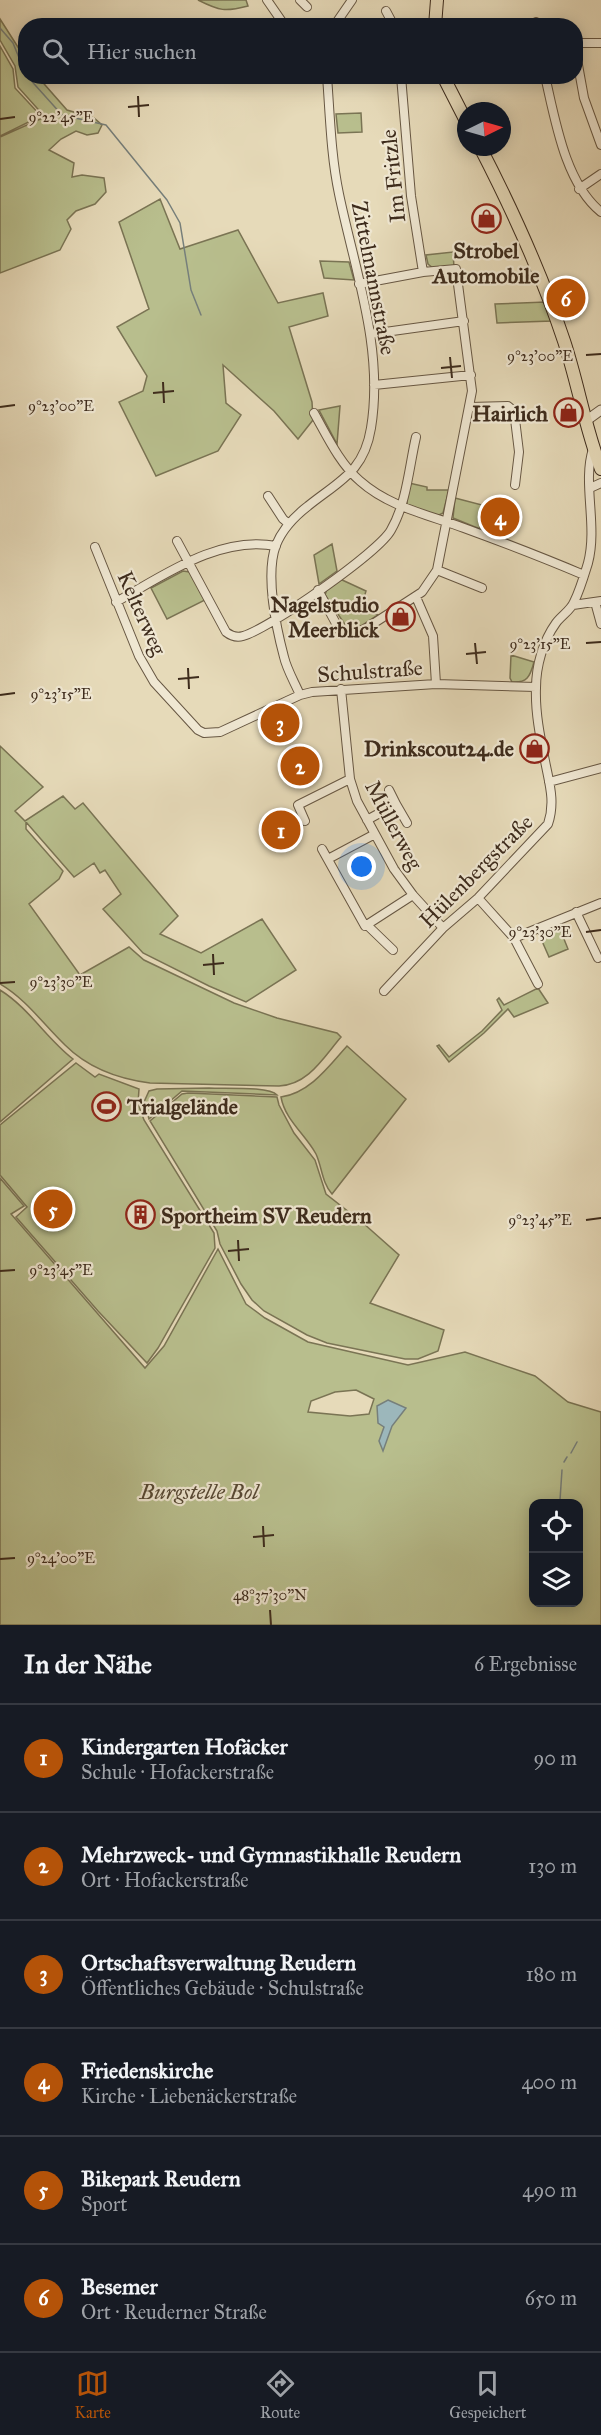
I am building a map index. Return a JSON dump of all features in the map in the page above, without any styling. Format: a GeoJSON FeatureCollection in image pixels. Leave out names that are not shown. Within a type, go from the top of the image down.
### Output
{"type":"FeatureCollection","features":[{"type":"Feature","properties":{"kind":"main road"},"geometry":{"type":"LineString","coordinates":[[436,18],[437,0]]}},
{"type":"Feature","properties":{"kind":"main road"},"geometry":{"type":"LineString","coordinates":[[447,84],[457,103]]}},
{"type":"Feature","properties":{"kind":"main road"},"geometry":{"type":"LineString","coordinates":[[484,156],[547,294],[577,381],[593,447],[601,469]]}},
{"type":"Feature","properties":{"kind":"street"},"geometry":{"type":"LineString","coordinates":[[267,0],[279,18]]}},
{"type":"Feature","properties":{"kind":"street"},"geometry":{"type":"LineString","coordinates":[[300,0],[307,7]]}},
{"type":"Feature","properties":{"kind":"street"},"geometry":{"type":"LineString","coordinates":[[340,18],[352,0]]}},
{"type":"Feature","properties":{"kind":"street"},"geometry":{"type":"LineString","coordinates":[[386,11],[390,18]]}},
{"type":"Feature","properties":{"kind":"street"},"geometry":{"type":"LineString","coordinates":[[583,43],[601,43]]}},
{"type":"Feature","properties":{"kind":"street","name":"Zittelmannstraße"},"geometry":{"type":"LineString","coordinates":[[300,695],[284,659],[277,620],[272,577],[276,546],[289,524],[306,507],[346,479],[362,458],[369,438],[374,385],[371,334],[336,176],[328,84]]}},
{"type":"Feature","properties":{"kind":"street","name":"Im Fritzle"},"geometry":{"type":"LineString","coordinates":[[402,84],[411,196],[423,272]]}},
{"type":"Feature","properties":{"kind":"street"},"geometry":{"type":"LineString","coordinates":[[547,84],[564,148],[579,189],[601,212]]}},
{"type":"Feature","properties":{"kind":"street"},"geometry":{"type":"LineString","coordinates":[[581,84],[584,98],[601,145]]}},
{"type":"Feature","properties":{"kind":"street"},"geometry":{"type":"LineString","coordinates":[[579,189],[601,174]]}},
{"type":"Feature","properties":{"kind":"street"},"geometry":{"type":"LineString","coordinates":[[318,590],[340,631],[351,634],[365,629],[416,597],[431,581],[437,570],[470,407],[471,375],[456,269],[423,272],[359,284]]}},
{"type":"Feature","properties":{"kind":"street"},"geometry":{"type":"LineString","coordinates":[[371,334],[464,321]]}},
{"type":"Feature","properties":{"kind":"street"},"geometry":{"type":"LineString","coordinates":[[374,385],[471,375]]}},
{"type":"Feature","properties":{"kind":"street"},"geometry":{"type":"LineString","coordinates":[[470,407],[508,406],[514,411],[519,452],[515,485]]}},
{"type":"Feature","properties":{"kind":"street"},"geometry":{"type":"LineString","coordinates":[[587,420],[601,410]]}},
{"type":"Feature","properties":{"kind":"street"},"geometry":{"type":"LineString","coordinates":[[314,413],[351,472],[370,489],[402,507],[524,549],[584,575]]}},
{"type":"Feature","properties":{"kind":"street"},"geometry":{"type":"LineString","coordinates":[[177,541],[226,632],[240,638],[277,620],[381,543],[390,532],[402,507],[416,437]]}},
{"type":"Feature","properties":{"kind":"street","name":"Hülenbergstraße"},"geometry":{"type":"LineString","coordinates":[[384,991],[443,928],[478,898],[549,824],[552,805],[539,730],[536,687],[538,667],[547,639],[555,624],[573,605],[584,575],[592,537],[590,457],[593,447]]}},
{"type":"Feature","properties":{"kind":"street"},"geometry":{"type":"LineString","coordinates":[[591,488],[601,483]]}},
{"type":"Feature","properties":{"kind":"street"},"geometry":{"type":"LineString","coordinates":[[268,496],[283,519],[289,524]]}},
{"type":"Feature","properties":{"kind":"street"},"geometry":{"type":"LineString","coordinates":[[116,602],[188,563],[241,545],[276,546]]}},
{"type":"Feature","properties":{"kind":"street","name":"Kelterweg"},"geometry":{"type":"LineString","coordinates":[[95,547],[139,656],[154,682],[194,726],[204,733],[216,733]]}},
{"type":"Feature","properties":{"kind":"street"},"geometry":{"type":"LineString","coordinates":[[437,570],[482,588]]}},
{"type":"Feature","properties":{"kind":"street"},"geometry":{"type":"LineString","coordinates":[[416,597],[433,636],[436,684]]}},
{"type":"Feature","properties":{"kind":"street"},"geometry":{"type":"LineString","coordinates":[[573,605],[598,601],[601,624]]}},
{"type":"Feature","properties":{"kind":"street","name":"Schulstraße"},"geometry":{"type":"LineString","coordinates":[[216,733],[300,695],[341,689],[436,684],[536,687]]}},
{"type":"Feature","properties":{"kind":"street","name":"Müllerweg"},"geometry":{"type":"LineString","coordinates":[[341,689],[350,779],[367,820],[394,869],[412,895],[443,928]]}},
{"type":"Feature","properties":{"kind":"street"},"geometry":{"type":"LineString","coordinates":[[549,782],[601,768]]}},
{"type":"Feature","properties":{"kind":"street"},"geometry":{"type":"LineString","coordinates":[[305,821],[298,805],[350,779]]}},
{"type":"Feature","properties":{"kind":"street"},"geometry":{"type":"LineString","coordinates":[[389,790],[407,823]]}},
{"type":"Feature","properties":{"kind":"street"},"geometry":{"type":"LineString","coordinates":[[367,820],[396,804]]}},
{"type":"Feature","properties":{"kind":"street"},"geometry":{"type":"LineString","coordinates":[[327,860],[375,834]]}},
{"type":"Feature","properties":{"kind":"street"},"geometry":{"type":"LineString","coordinates":[[322,849],[364,926],[367,925],[393,950]]}},
{"type":"Feature","properties":{"kind":"street"},"geometry":{"type":"LineString","coordinates":[[367,925],[412,895]]}},
{"type":"Feature","properties":{"kind":"street"},"geometry":{"type":"LineString","coordinates":[[478,898],[514,938],[538,984]]}},
{"type":"Feature","properties":{"kind":"street"},"geometry":{"type":"LineString","coordinates":[[514,938],[601,903]]}},
{"type":"Feature","properties":{"kind":"street"},"geometry":{"type":"LineString","coordinates":[[576,912],[598,958]]}},
{"type":"Feature","properties":{"kind":"green space"},"geometry":{"type":"Polygon","coordinates":[[[198,0],[246,0],[248,6],[223,9],[198,0]]]}},
{"type":"Feature","properties":{"kind":"green space"},"geometry":{"type":"Polygon","coordinates":[[[0,19],[18,47],[18,84],[44,84],[67,110],[94,118],[102,125],[98,133],[87,135],[76,131],[61,139],[49,150],[74,163],[72,177],[82,175],[104,178],[106,192],[95,204],[76,211],[67,220],[71,229],[60,250],[0,273],[0,137],[45,117],[18,87],[15,66],[0,40],[0,19]]]}},
{"type":"Feature","properties":{"kind":"green space"},"geometry":{"type":"Polygon","coordinates":[[[0,46],[13,69],[15,88],[41,116],[0,136],[0,46]]]}},
{"type":"Feature","properties":{"kind":"green space"},"geometry":{"type":"Polygon","coordinates":[[[361,113],[362,132],[338,133],[336,114],[361,113]]]}},
{"type":"Feature","properties":{"kind":"green space"},"geometry":{"type":"Polygon","coordinates":[[[160,199],[180,249],[238,230],[278,303],[323,293],[328,316],[289,327],[312,402],[313,420],[298,439],[274,411],[223,365],[226,403],[241,415],[218,451],[156,476],[119,402],[143,391],[147,376],[117,327],[149,309],[119,222],[160,199]]]}},
{"type":"Feature","properties":{"kind":"green space"},"geometry":{"type":"Polygon","coordinates":[[[453,252],[454,267],[433,268],[428,264],[426,255],[453,252]]]}},
{"type":"Feature","properties":{"kind":"green space"},"geometry":{"type":"Polygon","coordinates":[[[320,261],[349,262],[354,280],[324,278],[320,261]]]}},
{"type":"Feature","properties":{"kind":"green space"},"geometry":{"type":"Polygon","coordinates":[[[546,302],[552,321],[497,323],[495,304],[546,302]]]}},
{"type":"Feature","properties":{"kind":"green space"},"geometry":{"type":"Polygon","coordinates":[[[340,406],[337,444],[319,410],[340,406]]]}},
{"type":"Feature","properties":{"kind":"green space"},"geometry":{"type":"Polygon","coordinates":[[[409,483],[427,487],[427,490],[449,490],[443,513],[437,516],[408,505],[406,500],[409,483]]]}},
{"type":"Feature","properties":{"kind":"green space"},"geometry":{"type":"Polygon","coordinates":[[[455,498],[482,505],[480,529],[453,518],[455,498]]]}},
{"type":"Feature","properties":{"kind":"green space"},"geometry":{"type":"Polygon","coordinates":[[[332,544],[337,571],[319,584],[314,555],[332,544]]]}},
{"type":"Feature","properties":{"kind":"green space"},"geometry":{"type":"Polygon","coordinates":[[[183,571],[190,572],[205,600],[167,619],[151,588],[183,571]]]}},
{"type":"Feature","properties":{"kind":"green space"},"geometry":{"type":"Polygon","coordinates":[[[340,579],[366,591],[361,608],[378,615],[355,630],[348,629],[325,595],[327,589],[340,579]]]}},
{"type":"Feature","properties":{"kind":"green space"},"geometry":{"type":"Polygon","coordinates":[[[511,655],[534,662],[529,675],[524,680],[512,682],[510,678],[511,655]]]}},
{"type":"Feature","properties":{"kind":"green space"},"geometry":{"type":"Polygon","coordinates":[[[0,746],[43,787],[15,811],[25,821],[63,796],[75,809],[83,803],[178,916],[160,934],[201,953],[262,919],[296,970],[246,1002],[143,953],[103,909],[121,894],[105,870],[100,873],[94,863],[74,877],[26,822],[26,829],[63,871],[59,879],[29,904],[80,975],[129,947],[144,960],[234,1003],[277,1018],[337,1033],[341,1037],[307,1076],[279,1086],[150,1083],[127,1079],[104,1071],[74,1053],[27,1005],[0,984],[0,746]]]}},
{"type":"Feature","properties":{"kind":"green space"},"geometry":{"type":"Polygon","coordinates":[[[558,924],[568,949],[549,957],[538,932],[558,924]]]}},
{"type":"Feature","properties":{"kind":"green space"},"geometry":{"type":"Polygon","coordinates":[[[538,988],[548,1003],[514,1017],[508,1009],[484,1033],[449,1062],[437,1046],[439,1045],[449,1057],[482,1031],[502,1010],[497,1000],[499,998],[504,1005],[538,988]]]}},
{"type":"Feature","properties":{"kind":"green space"},"geometry":{"type":"Polygon","coordinates":[[[0,990],[20,1005],[73,1059],[0,1122],[0,990]]]}},
{"type":"Feature","properties":{"kind":"green space"},"geometry":{"type":"Polygon","coordinates":[[[347,1046],[406,1099],[332,1194],[326,1185],[316,1154],[291,1120],[281,1097],[301,1090],[318,1078],[347,1046]]]}},
{"type":"Feature","properties":{"kind":"green space"},"geometry":{"type":"Polygon","coordinates":[[[76,1063],[95,1077],[99,1074],[139,1089],[138,1104],[144,1120],[214,1233],[215,1248],[158,1348],[147,1363],[16,1217],[27,1207],[0,1175],[0,1125],[76,1063]]]}},
{"type":"Feature","properties":{"kind":"green space"},"geometry":{"type":"Polygon","coordinates":[[[209,1088],[256,1089],[277,1095],[182,1091],[149,1119],[144,1102],[149,1091],[209,1088]]]}},
{"type":"Feature","properties":{"kind":"green space"},"geometry":{"type":"Polygon","coordinates":[[[182,1094],[277,1097],[294,1133],[315,1160],[326,1194],[399,1255],[370,1303],[444,1330],[438,1351],[418,1359],[405,1359],[327,1343],[307,1335],[264,1311],[252,1300],[220,1244],[217,1231],[150,1121],[182,1094]]]}},
{"type":"Feature","properties":{"kind":"green space","name":"Burgstelle Bol"},"geometry":{"type":"Polygon","coordinates":[[[0,1178],[24,1206],[11,1214],[145,1368],[164,1346],[218,1249],[246,1304],[265,1318],[308,1342],[408,1365],[465,1352],[535,1376],[568,1402],[601,1412],[601,1625],[0,1625],[0,1178]],[[356,1390],[335,1392],[311,1401],[308,1412],[350,1416],[369,1414],[374,1399],[356,1390]]]}},
{"type":"Feature","properties":{"kind":"water"},"geometry":{"type":"Polygon","coordinates":[[[388,1400],[406,1408],[392,1426],[383,1451],[379,1441],[384,1427],[378,1423],[377,1406],[388,1400]]]}},
{"type":"Feature","properties":{"kind":"waterway"},"geometry":{"type":"LineString","coordinates":[[0,28],[13,43],[18,55]]}},
{"type":"Feature","properties":{"kind":"waterway"},"geometry":{"type":"LineString","coordinates":[[34,84],[62,115],[106,125],[167,200],[180,223],[191,290],[201,315]]}},
{"type":"Feature","properties":{"kind":"waterway"},"geometry":{"type":"LineString","coordinates":[[571,1453],[577,1442]]}},
{"type":"Feature","properties":{"kind":"waterway"},"geometry":{"type":"LineString","coordinates":[[564,1462],[567,1457]]}},
{"type":"Feature","properties":{"kind":"waterway"},"geometry":{"type":"LineString","coordinates":[[560,1499],[562,1470]]}},
{"type":"Feature","properties":{"kind":"place","name":"Strobel Automobile"},"geometry":{"type":"Point","coordinates":[486,218]}},
{"type":"Feature","properties":{"kind":"place","name":"Besemer"},"geometry":{"type":"Point","coordinates":[566,298]}},
{"type":"Feature","properties":{"kind":"place","name":"Hairlich"},"geometry":{"type":"Point","coordinates":[569,413]}},
{"type":"Feature","properties":{"kind":"place","name":"Friedenskirche"},"geometry":{"type":"Point","coordinates":[500,517]}},
{"type":"Feature","properties":{"kind":"place","name":"Nagelstudio Meerblick"},"geometry":{"type":"Point","coordinates":[400,617]}},
{"type":"Feature","properties":{"kind":"place","name":"Ortschaftsverwaltung Reudern"},"geometry":{"type":"Point","coordinates":[280,723]}},
{"type":"Feature","properties":{"kind":"place","name":"Drinkscout24.de"},"geometry":{"type":"Point","coordinates":[535,748]}},
{"type":"Feature","properties":{"kind":"place","name":"Mehrzweck- und Gymnastikhalle Reudern"},"geometry":{"type":"Point","coordinates":[300,766]}},
{"type":"Feature","properties":{"kind":"place","name":"Kindergarten Hofäcker"},"geometry":{"type":"Point","coordinates":[281,830]}},
{"type":"Feature","properties":{"kind":"place","name":"Trialgelände"},"geometry":{"type":"Point","coordinates":[106,1106]}},
{"type":"Feature","properties":{"kind":"place","name":"Bikepark Reudern"},"geometry":{"type":"Point","coordinates":[53,1209]}},
{"type":"Feature","properties":{"kind":"place","name":"Sportheim SV Reudern"},"geometry":{"type":"Point","coordinates":[140,1215]}}]}
